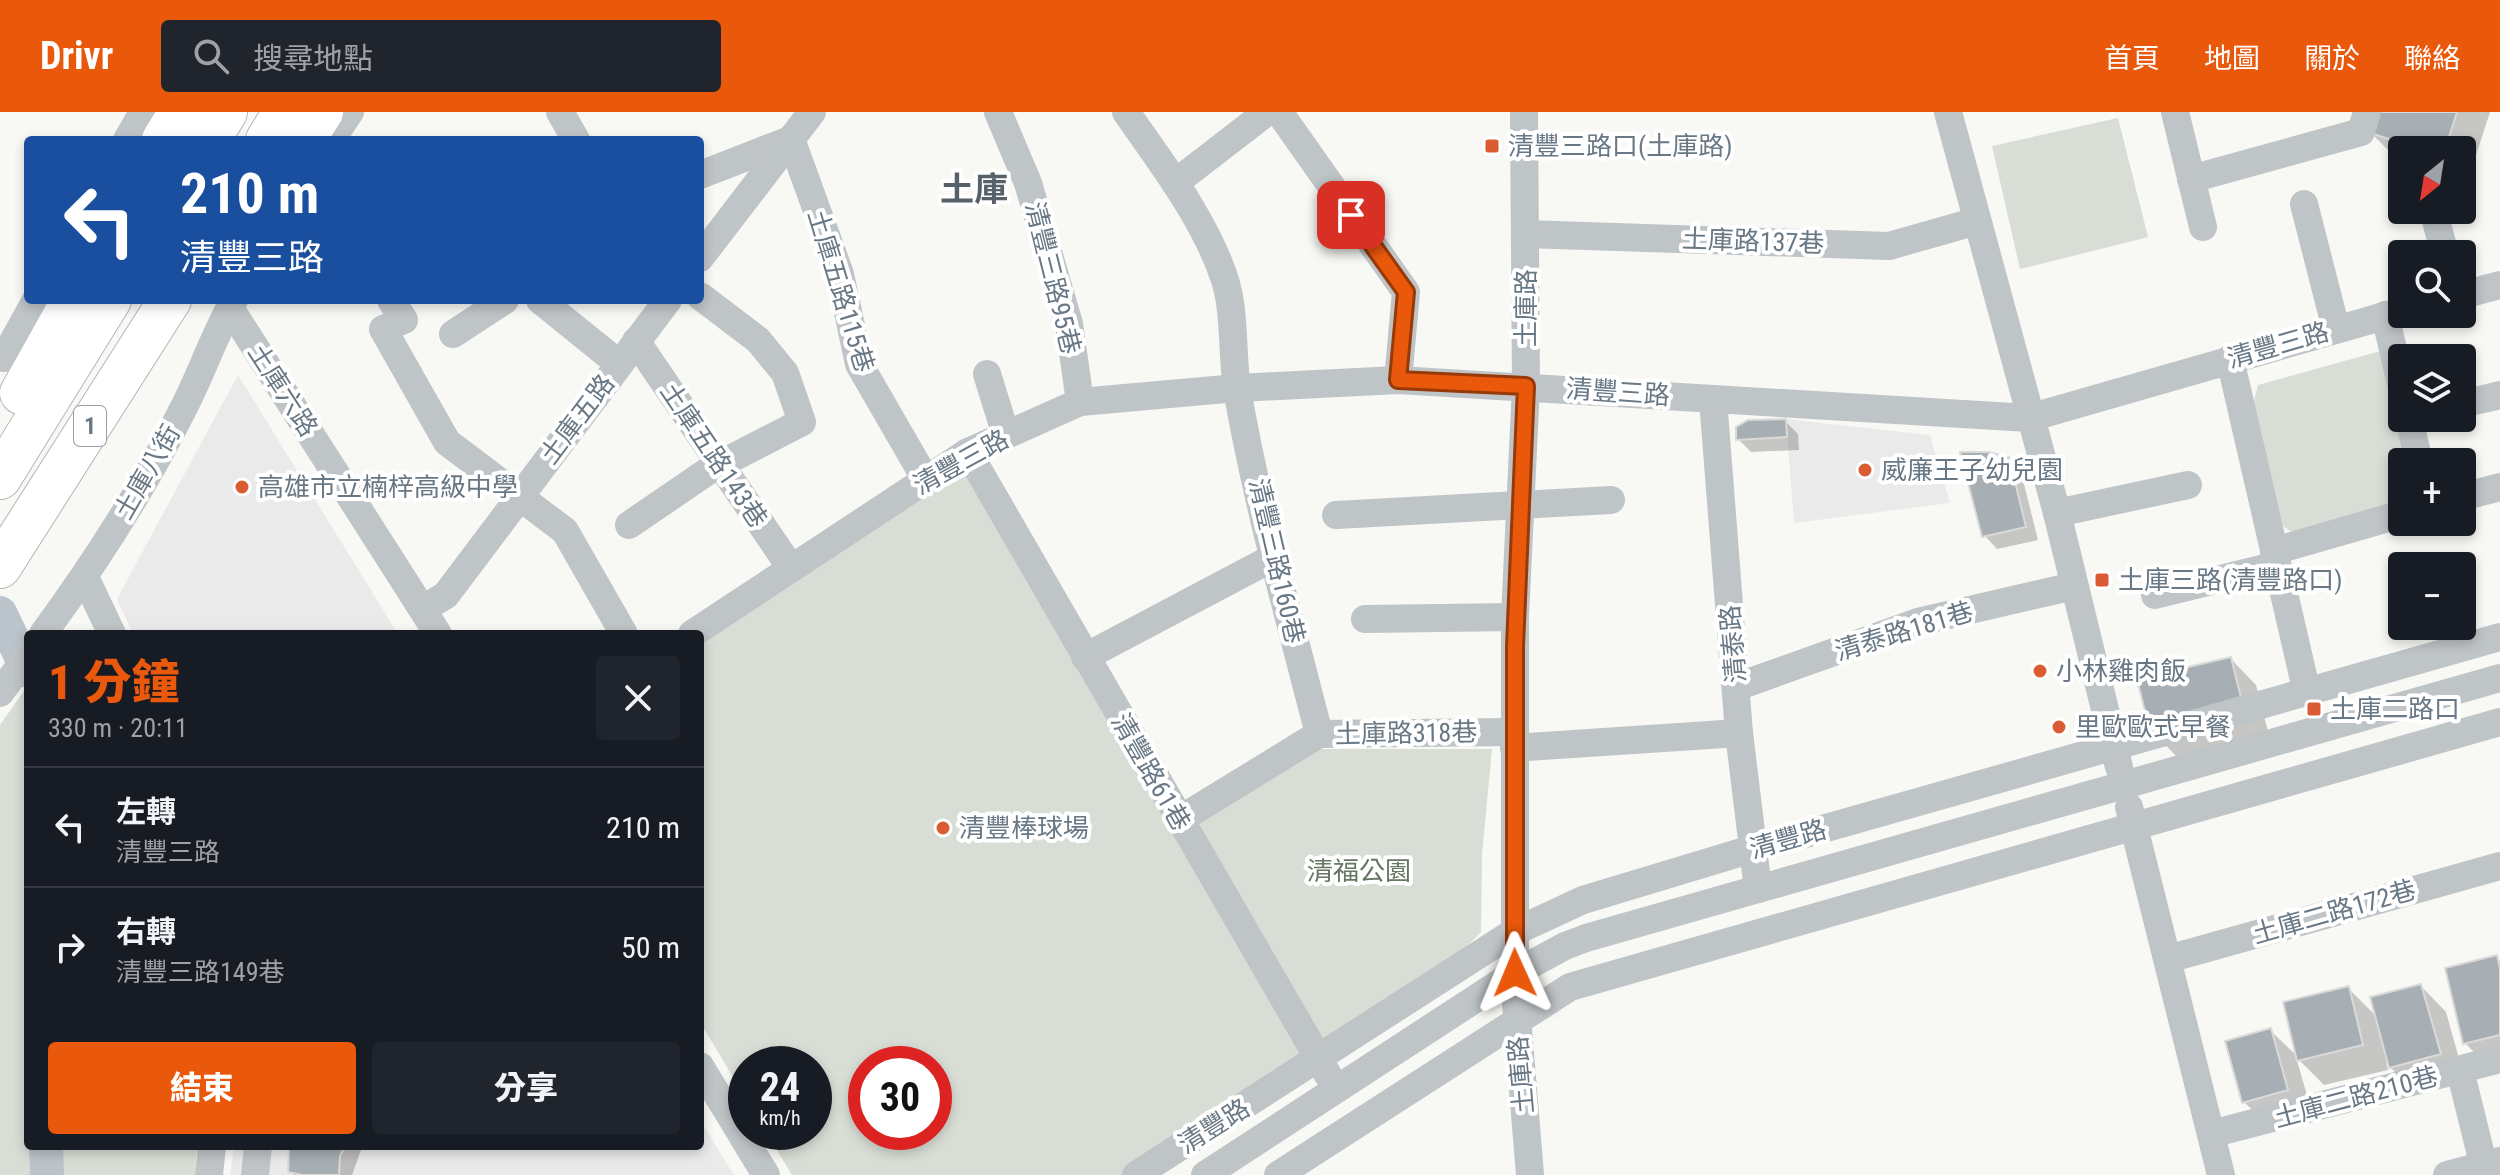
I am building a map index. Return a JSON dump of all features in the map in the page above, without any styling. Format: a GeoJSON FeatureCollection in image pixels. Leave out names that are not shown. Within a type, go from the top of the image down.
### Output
{"type":"FeatureCollection","features":[{"type":"Feature","properties":{"kind":"highway"},"geometry":{"type":"LineString","coordinates":[[165,136],[180,112]]}},
{"type":"Feature","properties":{"kind":"highway"},"geometry":{"type":"LineString","coordinates":[[211,136],[226,112]]}},
{"type":"Feature","properties":{"kind":"highway"},"geometry":{"type":"LineString","coordinates":[[269,136],[284,112]]}},
{"type":"Feature","properties":{"kind":"highway"},"geometry":{"type":"LineString","coordinates":[[307,136],[322,112]]}},
{"type":"Feature","properties":{"kind":"highway"},"geometry":{"type":"LineString","coordinates":[[0,431],[71,304]]}},
{"type":"Feature","properties":{"kind":"highway","name":"1"},"geometry":{"type":"LineString","coordinates":[[0,478],[108,304]]}},
{"type":"Feature","properties":{"kind":"highway","name":"1"},"geometry":{"type":"LineString","coordinates":[[5,559],[167,304]]}},
{"type":"Feature","properties":{"kind":"street"},"geometry":{"type":"LineString","coordinates":[[129,136],[143,112]]}},
{"type":"Feature","properties":{"kind":"street"},"geometry":{"type":"LineString","coordinates":[[334,136],[350,112]]}},
{"type":"Feature","properties":{"kind":"street"},"geometry":{"type":"LineString","coordinates":[[560,112],[574,136]]}},
{"type":"Feature","properties":{"kind":"street"},"geometry":{"type":"LineString","coordinates":[[704,246],[812,112]]}},
{"type":"Feature","properties":{"kind":"street","name":"清豐三路95巷"},"geometry":{"type":"LineString","coordinates":[[998,112],[1028,183],[1069,324],[1080,402]]}},
{"type":"Feature","properties":{"kind":"street","name":"清豐三路160巷"},"geometry":{"type":"LineString","coordinates":[[1126,112],[1175,183],[1213,251],[1226,283],[1237,388],[1274,557],[1319,734]]}},
{"type":"Feature","properties":{"kind":"street"},"geometry":{"type":"LineString","coordinates":[[1175,183],[1267,112]]}},
{"type":"Feature","properties":{"kind":"street"},"geometry":{"type":"LineString","coordinates":[[1279,112],[1406,292],[1398,380]]}},
{"type":"Feature","properties":{"kind":"street","name":"土庫路"},"geometry":{"type":"LineString","coordinates":[[1524,112],[1526,386],[1515,617],[1514,932],[1516,1020],[1530,1175]]}},
{"type":"Feature","properties":{"kind":"street"},"geometry":{"type":"LineString","coordinates":[[1948,112],[2057,513],[2221,1175]]}},
{"type":"Feature","properties":{"kind":"street"},"geometry":{"type":"LineString","coordinates":[[2175,112],[2203,227]]}},
{"type":"Feature","properties":{"kind":"street"},"geometry":{"type":"LineString","coordinates":[[2191,179],[2361,132],[2367,112]]}},
{"type":"Feature","properties":{"kind":"street"},"geometry":{"type":"LineString","coordinates":[[704,173],[791,139]]}},
{"type":"Feature","properties":{"kind":"street","name":"土庫五路115巷"},"geometry":{"type":"LineString","coordinates":[[791,139],[840,274],[859,364],[926,480]]}},
{"type":"Feature","properties":{"kind":"street"},"geometry":{"type":"LineString","coordinates":[[2304,204],[2336,329]]}},
{"type":"Feature","properties":{"kind":"street","name":"土庫路137巷"},"geometry":{"type":"LineString","coordinates":[[1525,234],[1889,246],[1977,221]]}},
{"type":"Feature","properties":{"kind":"street"},"geometry":{"type":"LineString","coordinates":[[2476,291],[2500,285]]}},
{"type":"Feature","properties":{"kind":"street"},"geometry":{"type":"LineString","coordinates":[[629,525],[721,464],[802,422],[785,373],[758,340],[704,299]]}},
{"type":"Feature","properties":{"kind":"street"},"geometry":{"type":"LineString","coordinates":[[2,354],[33,304]]}},
{"type":"Feature","properties":{"kind":"street","name":"土庫八街"},"geometry":{"type":"LineString","coordinates":[[46,630],[85,577],[182,412],[232,304]]}},
{"type":"Feature","properties":{"kind":"street","name":"土庫六路"},"geometry":{"type":"LineString","coordinates":[[232,304],[436,630]]}},
{"type":"Feature","properties":{"kind":"street"},"geometry":{"type":"LineString","coordinates":[[394,304],[404,320],[383,329],[447,442],[565,531],[622,630]]}},
{"type":"Feature","properties":{"kind":"street"},"geometry":{"type":"LineString","coordinates":[[453,334],[499,304]]}},
{"type":"Feature","properties":{"kind":"street"},"geometry":{"type":"LineString","coordinates":[[545,304],[618,363]]}},
{"type":"Feature","properties":{"kind":"street","name":"土庫五路"},"geometry":{"type":"LineString","coordinates":[[423,609],[446,595],[665,304]]}},
{"type":"Feature","properties":{"kind":"street","name":"清豐三路"},"geometry":{"type":"LineString","coordinates":[[698,630],[968,452],[1080,402],[1237,388],[1398,380],[2029,418],[2388,314]]}},
{"type":"Feature","properties":{"kind":"street","name":"土庫五路143巷"},"geometry":{"type":"LineString","coordinates":[[636,341],[791,568]]}},
{"type":"Feature","properties":{"kind":"street"},"geometry":{"type":"LineString","coordinates":[[2230,359],[2307,693]]}},
{"type":"Feature","properties":{"kind":"street"},"geometry":{"type":"LineString","coordinates":[[987,374],[1006,435]]}},
{"type":"Feature","properties":{"kind":"street"},"geometry":{"type":"LineString","coordinates":[[2476,401],[2500,395]]}},
{"type":"Feature","properties":{"kind":"street","name":"清泰路"},"geometry":{"type":"LineString","coordinates":[[1713,399],[1739,733],[1758,889]]}},
{"type":"Feature","properties":{"kind":"street","name":"清豐路61巷"},"geometry":{"type":"LineString","coordinates":[[968,452],[1337,1090]]}},
{"type":"Feature","properties":{"kind":"street"},"geometry":{"type":"LineString","coordinates":[[2057,513],[2188,485]]}},
{"type":"Feature","properties":{"kind":"street"},"geometry":{"type":"LineString","coordinates":[[2476,493],[2500,487]]}},
{"type":"Feature","properties":{"kind":"street"},"geometry":{"type":"LineString","coordinates":[[1336,515],[1611,500]]}},
{"type":"Feature","properties":{"kind":"street"},"geometry":{"type":"LineString","coordinates":[[2155,595],[2276,558],[2388,519]]}},
{"type":"Feature","properties":{"kind":"street"},"geometry":{"type":"LineString","coordinates":[[1085,657],[1274,557]]}},
{"type":"Feature","properties":{"kind":"street"},"geometry":{"type":"LineString","coordinates":[[85,577],[110,630]]}},
{"type":"Feature","properties":{"kind":"street","name":"清泰路181巷"},"geometry":{"type":"LineString","coordinates":[[1736,687],[1918,622],[2074,586]]}},
{"type":"Feature","properties":{"kind":"street"},"geometry":{"type":"LineString","coordinates":[[1365,619],[1515,617]]}},
{"type":"Feature","properties":{"kind":"street","name":"清豐路"},"geometry":{"type":"LineString","coordinates":[[1136,1175],[1514,932],[1583,900],[1752,849],[2500,637]]}},
{"type":"Feature","properties":{"kind":"street"},"geometry":{"type":"LineString","coordinates":[[0,693],[24,660]]}},
{"type":"Feature","properties":{"kind":"street","name":"清豐路"},"geometry":{"type":"LineString","coordinates":[[1205,1175],[1515,973],[1586,938],[2500,678]]}},
{"type":"Feature","properties":{"kind":"street"},"geometry":{"type":"LineString","coordinates":[[1278,1175],[1570,987],[2500,722]]}},
{"type":"Feature","properties":{"kind":"street","name":"土庫路318巷"},"geometry":{"type":"LineString","coordinates":[[1179,820],[1319,734],[1513,740],[1739,733]]}},
{"type":"Feature","properties":{"kind":"street","name":"土庫二路172巷"},"geometry":{"type":"LineString","coordinates":[[2168,959],[2500,866]]}},
{"type":"Feature","properties":{"kind":"street","name":"土庫二路210巷"},"geometry":{"type":"LineString","coordinates":[[2211,1134],[2500,1059]]}},
{"type":"Feature","properties":{"kind":"street"},"geometry":{"type":"LineString","coordinates":[[2447,1175],[2490,1167],[2460,1070]]}},
{"type":"Feature","properties":{"kind":"street"},"geometry":{"type":"LineString","coordinates":[[704,1073],[766,1175]]}},
{"type":"Feature","properties":{"kind":"street"},"geometry":{"type":"LineString","coordinates":[[209,1175],[212,1150]]}},
{"type":"Feature","properties":{"kind":"street"},"geometry":{"type":"LineString","coordinates":[[255,1175],[258,1150]]}},
{"type":"Feature","properties":{"kind":"shaded area","name":"高雄市立楠梓高級中學"},"geometry":{"type":"Polygon","coordinates":[[[238,375],[396,630],[131,630],[117,599],[238,375]]]}},
{"type":"Feature","properties":{"kind":"shaded area","name":"威廉王子幼兒園"},"geometry":{"type":"Polygon","coordinates":[[[1786,419],[1930,435],[1950,503],[1794,523],[1786,419]]]}},
{"type":"Feature","properties":{"kind":"shaded area"},"geometry":{"type":"Polygon","coordinates":[[[704,1126],[734,1175],[230,1175],[233,1150],[704,1150],[704,1126]]]}},
{"type":"Feature","properties":{"kind":"green space"},"geometry":{"type":"Polygon","coordinates":[[[2118,118],[2148,237],[2020,269],[1992,146],[2118,118]]]}},
{"type":"Feature","properties":{"kind":"green space"},"geometry":{"type":"Polygon","coordinates":[[[2384,350],[2388,366],[2388,432],[2404,432],[2408,448],[2388,448],[2388,507],[2293,533],[2283,526],[2252,409],[2258,385],[2384,350]]]}},
{"type":"Feature","properties":{"kind":"green space","name":"清豐棒球場"},"geometry":{"type":"Polygon","coordinates":[[[968,452],[1194,824],[1320,749],[1492,749],[1482,854],[1481,932],[1464,949],[1128,1175],[792,1175],[777,1150],[832,1150],[832,1046],[728,1046],[728,1069],[704,1029],[704,631],[968,452]]]}},
{"type":"Feature","properties":{"kind":"green space"},"geometry":{"type":"Polygon","coordinates":[[[24,691],[24,1150],[197,1150],[195,1175],[0,1175],[0,725],[24,691]]]}},
{"type":"Feature","properties":{"kind":"building"},"geometry":{"type":"Polygon","coordinates":[[[2373,112],[2457,112],[2449,136],[2388,136],[2388,139],[2367,132],[2373,112]]]}},
{"type":"Feature","properties":{"kind":"building"},"geometry":{"type":"Polygon","coordinates":[[[1786,419],[1787,437],[1736,440],[1736,427],[1748,420],[1786,419]]]}},
{"type":"Feature","properties":{"kind":"building"},"geometry":{"type":"Polygon","coordinates":[[[1960,452],[1989,452],[2009,457],[2026,527],[1982,537],[1960,452]]]}},
{"type":"Feature","properties":{"kind":"building"},"geometry":{"type":"Polygon","coordinates":[[[2231,657],[2244,710],[2150,732],[2137,679],[2231,657]]]}},
{"type":"Feature","properties":{"kind":"building"},"geometry":{"type":"Polygon","coordinates":[[[2497,955],[2500,968],[2500,1035],[2463,1044],[2445,968],[2497,955]]]}},
{"type":"Feature","properties":{"kind":"building"},"geometry":{"type":"Polygon","coordinates":[[[2421,984],[2441,1054],[2389,1068],[2370,997],[2421,984]]]}},
{"type":"Feature","properties":{"kind":"building"},"geometry":{"type":"Polygon","coordinates":[[[2349,986],[2363,1045],[2297,1061],[2283,1002],[2349,986]]]}},
{"type":"Feature","properties":{"kind":"building"},"geometry":{"type":"Polygon","coordinates":[[[2271,1028],[2288,1090],[2242,1103],[2225,1041],[2271,1028]]]}},
{"type":"Feature","properties":{"kind":"building"},"geometry":{"type":"Polygon","coordinates":[[[289,1150],[343,1150],[339,1175],[288,1172],[289,1150]]]}},
{"type":"Feature","properties":{"kind":"waterway"},"geometry":{"type":"LineString","coordinates":[[0,613],[24,663]]}},
{"type":"Feature","properties":{"kind":"waterway"},"geometry":{"type":"LineString","coordinates":[[46,1150],[47,1175]]}},
{"type":"Feature","properties":{"kind":"place","name":"清豐三路口(土庫路)"},"geometry":{"type":"Point","coordinates":[1492,146]}},
{"type":"Feature","properties":{"kind":"place","name":"威廉王子幼兒園"},"geometry":{"type":"Point","coordinates":[1865,470]}},
{"type":"Feature","properties":{"kind":"place","name":"高雄市立楠梓高級中學"},"geometry":{"type":"Point","coordinates":[242,487]}},
{"type":"Feature","properties":{"kind":"place","name":"土庫三路(清豐路口)"},"geometry":{"type":"Point","coordinates":[2102,580]}},
{"type":"Feature","properties":{"kind":"place","name":"小林雞肉飯"},"geometry":{"type":"Point","coordinates":[2040,671]}},
{"type":"Feature","properties":{"kind":"place","name":"土庫二路口"},"geometry":{"type":"Point","coordinates":[2314,709]}},
{"type":"Feature","properties":{"kind":"place","name":"里歐歐式早餐"},"geometry":{"type":"Point","coordinates":[2059,727]}},
{"type":"Feature","properties":{"kind":"place","name":"清豐棒球場"},"geometry":{"type":"Point","coordinates":[943,828]}},
{"type":"Feature","properties":{"kind":"district","name":"土庫"},"geometry":{"type":"Point","coordinates":[974,189]}},
{"type":"Feature","properties":{"kind":"route"},"geometry":{"type":"LineString","coordinates":[[1351,215],[1406,292],[1398,380],[1526,386],[1513,732],[1515,973]]}},
{"type":"Feature","properties":{"kind":"park label","name":"清福公園"},"geometry":{"type":"Point","coordinates":[1359,871]}}]}
